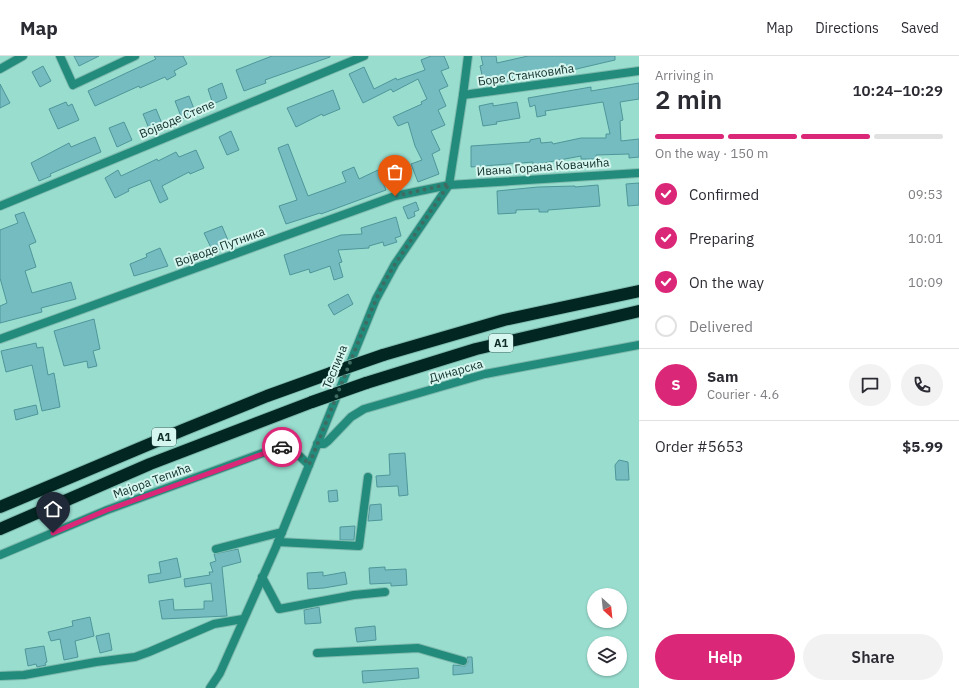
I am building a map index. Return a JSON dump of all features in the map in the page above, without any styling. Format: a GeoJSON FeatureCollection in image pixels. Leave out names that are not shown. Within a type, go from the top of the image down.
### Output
{"type":"FeatureCollection","features":[{"type":"Feature","properties":{"kind":"highway","name":"A1"},"geometry":{"type":"LineString","coordinates":[[0,507],[267,396],[383,355],[498,322],[639,290]]}},
{"type":"Feature","properties":{"kind":"highway","name":"A1"},"geometry":{"type":"LineString","coordinates":[[0,529],[150,464],[366,383],[476,349],[639,311]]}},
{"type":"Feature","properties":{"kind":"street"},"geometry":{"type":"LineString","coordinates":[[0,69],[23,56]]}},
{"type":"Feature","properties":{"kind":"street"},"geometry":{"type":"LineString","coordinates":[[60,56],[74,85],[135,56]]}},
{"type":"Feature","properties":{"kind":"street","name":"Војводе Степе"},"geometry":{"type":"LineString","coordinates":[[0,206],[364,56]]}},
{"type":"Feature","properties":{"kind":"street","name":"Теслина"},"geometry":{"type":"LineString","coordinates":[[210,688],[220,673],[278,542],[381,288],[395,264],[449,184],[468,56]]}},
{"type":"Feature","properties":{"kind":"street","name":"Боре Станковића"},"geometry":{"type":"LineString","coordinates":[[463,95],[639,71]]}},
{"type":"Feature","properties":{"kind":"street","name":"Ивана Горана Ковачића"},"geometry":{"type":"LineString","coordinates":[[449,184],[639,173]]}},
{"type":"Feature","properties":{"kind":"street","name":"Војводе Путника"},"geometry":{"type":"LineString","coordinates":[[0,339],[395,196],[449,184]]}},
{"type":"Feature","properties":{"kind":"street","name":"Динарска"},"geometry":{"type":"LineString","coordinates":[[317,444],[324,444],[351,417],[364,409],[485,374],[639,345]]}},
{"type":"Feature","properties":{"kind":"street","name":"Мајора Тепића"},"geometry":{"type":"LineString","coordinates":[[0,555],[107,510],[279,447],[291,448],[309,465]]}},
{"type":"Feature","properties":{"kind":"street"},"geometry":{"type":"LineString","coordinates":[[278,542],[359,546],[368,477]]}},
{"type":"Feature","properties":{"kind":"street"},"geometry":{"type":"LineString","coordinates":[[216,549],[282,532]]}},
{"type":"Feature","properties":{"kind":"street"},"geometry":{"type":"LineString","coordinates":[[262,577],[279,609],[354,595],[385,592]]}},
{"type":"Feature","properties":{"kind":"street"},"geometry":{"type":"LineString","coordinates":[[0,676],[24,675],[96,662],[135,657],[214,624],[243,619]]}},
{"type":"Feature","properties":{"kind":"street"},"geometry":{"type":"LineString","coordinates":[[317,653],[418,648],[463,661]]}},
{"type":"Feature","properties":{"kind":"building"},"geometry":{"type":"Polygon","coordinates":[[[74,56],[99,56],[79,66],[74,56]]]}},
{"type":"Feature","properties":{"kind":"building"},"geometry":{"type":"Polygon","coordinates":[[[154,56],[183,56],[187,64],[174,71],[176,75],[167,80],[165,77],[140,88],[139,86],[95,106],[88,91],[156,59],[154,56]]]}},
{"type":"Feature","properties":{"kind":"building"},"geometry":{"type":"Polygon","coordinates":[[[272,56],[330,57],[265,80],[266,83],[244,91],[236,70],[272,56]]]}},
{"type":"Feature","properties":{"kind":"building"},"geometry":{"type":"Polygon","coordinates":[[[431,56],[444,56],[449,68],[441,71],[448,86],[439,90],[446,106],[438,110],[445,125],[431,131],[440,150],[432,154],[439,174],[418,182],[411,164],[422,160],[415,146],[408,122],[398,126],[393,117],[422,104],[421,102],[427,99],[418,79],[393,92],[391,89],[363,103],[349,74],[364,67],[374,89],[396,78],[397,80],[425,70],[421,60],[431,56]]]}},
{"type":"Feature","properties":{"kind":"building"},"geometry":{"type":"Polygon","coordinates":[[[481,56],[496,56],[497,63],[528,56],[615,56],[615,60],[544,76],[543,73],[504,82],[504,80],[484,84],[480,66],[483,65],[481,56]]]}},
{"type":"Feature","properties":{"kind":"building"},"geometry":{"type":"Polygon","coordinates":[[[43,66],[51,81],[40,87],[32,72],[43,66]]]}},
{"type":"Feature","properties":{"kind":"building"},"geometry":{"type":"Polygon","coordinates":[[[222,83],[227,98],[213,104],[208,89],[222,83]]]}},
{"type":"Feature","properties":{"kind":"building"},"geometry":{"type":"Polygon","coordinates":[[[639,83],[639,99],[620,102],[623,120],[620,121],[621,141],[639,139],[639,157],[629,158],[629,154],[596,155],[596,159],[581,159],[581,156],[533,165],[533,162],[471,167],[471,146],[530,142],[530,140],[540,138],[541,143],[552,142],[553,144],[581,138],[606,138],[606,134],[610,134],[603,102],[545,111],[546,115],[537,117],[535,105],[530,107],[528,98],[591,87],[591,91],[639,83]]]}},
{"type":"Feature","properties":{"kind":"building"},"geometry":{"type":"Polygon","coordinates":[[[0,84],[10,103],[0,108],[0,84]]]}},
{"type":"Feature","properties":{"kind":"building"},"geometry":{"type":"Polygon","coordinates":[[[333,90],[340,109],[323,116],[322,114],[296,127],[287,108],[333,90]]]}},
{"type":"Feature","properties":{"kind":"building"},"geometry":{"type":"Polygon","coordinates":[[[189,96],[196,114],[182,119],[175,101],[189,96]]]}},
{"type":"Feature","properties":{"kind":"building"},"geometry":{"type":"Polygon","coordinates":[[[66,102],[68,106],[72,104],[79,120],[58,129],[49,109],[66,102]]]}},
{"type":"Feature","properties":{"kind":"building"},"geometry":{"type":"Polygon","coordinates":[[[517,102],[520,118],[483,126],[479,106],[493,103],[493,106],[517,102]]]}},
{"type":"Feature","properties":{"kind":"building"},"geometry":{"type":"Polygon","coordinates":[[[156,109],[163,126],[150,131],[143,114],[156,109]]]}},
{"type":"Feature","properties":{"kind":"building"},"geometry":{"type":"Polygon","coordinates":[[[124,122],[132,140],[117,147],[109,128],[124,122]]]}},
{"type":"Feature","properties":{"kind":"building"},"geometry":{"type":"Polygon","coordinates":[[[231,131],[239,150],[227,155],[219,137],[231,131]]]}},
{"type":"Feature","properties":{"kind":"building"},"geometry":{"type":"Polygon","coordinates":[[[95,137],[101,152],[50,174],[51,176],[39,181],[31,163],[69,143],[71,147],[95,137]]]}},
{"type":"Feature","properties":{"kind":"building"},"geometry":{"type":"Polygon","coordinates":[[[288,144],[308,196],[346,182],[342,172],[354,167],[359,179],[378,170],[386,190],[321,214],[320,213],[286,224],[279,206],[297,200],[278,148],[288,144]]]}},
{"type":"Feature","properties":{"kind":"building"},"geometry":{"type":"Polygon","coordinates":[[[196,150],[204,168],[190,174],[189,172],[162,186],[168,199],[160,203],[150,180],[128,189],[129,191],[115,198],[105,178],[118,170],[121,176],[176,152],[179,157],[196,150]]]}},
{"type":"Feature","properties":{"kind":"building"},"geometry":{"type":"Polygon","coordinates":[[[639,183],[639,205],[628,206],[626,184],[639,183]]]}},
{"type":"Feature","properties":{"kind":"building"},"geometry":{"type":"Polygon","coordinates":[[[598,185],[600,206],[548,210],[548,212],[539,212],[539,209],[516,210],[516,213],[498,214],[497,191],[538,187],[575,187],[598,185]]]}},
{"type":"Feature","properties":{"kind":"building"},"geometry":{"type":"Polygon","coordinates":[[[416,202],[419,210],[414,212],[415,216],[408,219],[403,207],[416,202]]]}},
{"type":"Feature","properties":{"kind":"building"},"geometry":{"type":"Polygon","coordinates":[[[24,212],[36,242],[29,245],[36,267],[25,271],[32,293],[71,282],[76,299],[41,308],[42,312],[0,323],[0,306],[7,303],[0,278],[0,230],[18,223],[15,215],[24,212]]]}},
{"type":"Feature","properties":{"kind":"building"},"geometry":{"type":"Polygon","coordinates":[[[396,217],[401,236],[395,238],[397,242],[384,246],[383,242],[369,246],[369,248],[338,250],[342,262],[339,263],[343,277],[334,280],[330,266],[310,273],[309,269],[290,275],[284,255],[341,235],[362,234],[361,228],[396,217]]]}},
{"type":"Feature","properties":{"kind":"building"},"geometry":{"type":"Polygon","coordinates":[[[222,226],[230,245],[213,252],[204,233],[222,226]]]}},
{"type":"Feature","properties":{"kind":"building"},"geometry":{"type":"Polygon","coordinates":[[[160,248],[168,266],[134,276],[130,264],[147,257],[146,254],[160,248]]]}},
{"type":"Feature","properties":{"kind":"building"},"geometry":{"type":"Polygon","coordinates":[[[348,294],[353,304],[334,315],[328,305],[348,294]]]}},
{"type":"Feature","properties":{"kind":"building"},"geometry":{"type":"Polygon","coordinates":[[[94,319],[100,349],[93,351],[97,366],[88,368],[87,361],[64,366],[54,331],[94,319]]]}},
{"type":"Feature","properties":{"kind":"building"},"geometry":{"type":"Polygon","coordinates":[[[36,343],[37,348],[43,347],[48,375],[54,373],[60,407],[42,411],[32,365],[6,372],[1,351],[36,343]]]}},
{"type":"Feature","properties":{"kind":"building"},"geometry":{"type":"Polygon","coordinates":[[[36,405],[38,414],[16,420],[14,410],[36,405]]]}},
{"type":"Feature","properties":{"kind":"building"},"geometry":{"type":"Polygon","coordinates":[[[405,453],[408,495],[399,496],[398,486],[377,487],[376,476],[390,475],[389,454],[405,453]]]}},
{"type":"Feature","properties":{"kind":"building"},"geometry":{"type":"Polygon","coordinates":[[[619,460],[628,462],[629,480],[616,480],[615,465],[619,460]]]}},
{"type":"Feature","properties":{"kind":"building"},"geometry":{"type":"Polygon","coordinates":[[[337,490],[338,501],[329,502],[328,491],[337,490]]]}},
{"type":"Feature","properties":{"kind":"building"},"geometry":{"type":"Polygon","coordinates":[[[381,504],[382,520],[368,521],[370,505],[381,504]]]}},
{"type":"Feature","properties":{"kind":"building"},"geometry":{"type":"Polygon","coordinates":[[[355,526],[354,540],[340,540],[340,527],[355,526]]]}},
{"type":"Feature","properties":{"kind":"building"},"geometry":{"type":"Polygon","coordinates":[[[238,549],[241,562],[222,567],[227,616],[162,619],[159,601],[173,599],[174,610],[204,609],[204,601],[213,601],[211,583],[185,587],[184,579],[210,575],[209,572],[213,572],[210,563],[216,561],[214,554],[238,549]]]}},
{"type":"Feature","properties":{"kind":"building"},"geometry":{"type":"Polygon","coordinates":[[[177,558],[181,577],[149,583],[148,575],[161,573],[159,562],[177,558]]]}},
{"type":"Feature","properties":{"kind":"building"},"geometry":{"type":"Polygon","coordinates":[[[385,567],[385,570],[406,569],[407,585],[391,586],[391,583],[370,584],[369,568],[385,567]]]}},
{"type":"Feature","properties":{"kind":"building"},"geometry":{"type":"Polygon","coordinates":[[[323,572],[323,576],[345,572],[347,584],[308,589],[307,573],[323,572]]]}},
{"type":"Feature","properties":{"kind":"building"},"geometry":{"type":"Polygon","coordinates":[[[319,607],[321,623],[305,624],[304,610],[319,607]]]}},
{"type":"Feature","properties":{"kind":"building"},"geometry":{"type":"Polygon","coordinates":[[[90,617],[94,636],[75,641],[78,657],[64,660],[60,639],[51,641],[48,632],[73,626],[72,621],[90,617]]]}},
{"type":"Feature","properties":{"kind":"building"},"geometry":{"type":"Polygon","coordinates":[[[375,626],[376,640],[357,642],[355,628],[375,626]]]}},
{"type":"Feature","properties":{"kind":"building"},"geometry":{"type":"Polygon","coordinates":[[[109,633],[112,650],[100,653],[96,636],[109,633]]]}},
{"type":"Feature","properties":{"kind":"building"},"geometry":{"type":"Polygon","coordinates":[[[44,646],[47,662],[45,663],[46,665],[37,667],[36,664],[28,666],[25,649],[44,646]]]}},
{"type":"Feature","properties":{"kind":"building"},"geometry":{"type":"Polygon","coordinates":[[[467,657],[472,657],[473,673],[453,675],[453,665],[465,666],[468,662],[467,657]]]}},
{"type":"Feature","properties":{"kind":"building"},"geometry":{"type":"Polygon","coordinates":[[[418,668],[419,678],[363,683],[362,671],[418,668]]]}},
{"type":"Feature","properties":{"kind":"way so far"},"geometry":{"type":"LineString","coordinates":[[282,447],[295,450],[309,465],[381,288],[395,264],[449,184],[395,196]]}},
{"type":"Feature","properties":{"kind":"route"},"geometry":{"type":"LineString","coordinates":[[53,533],[107,510],[282,447]]}}]}
